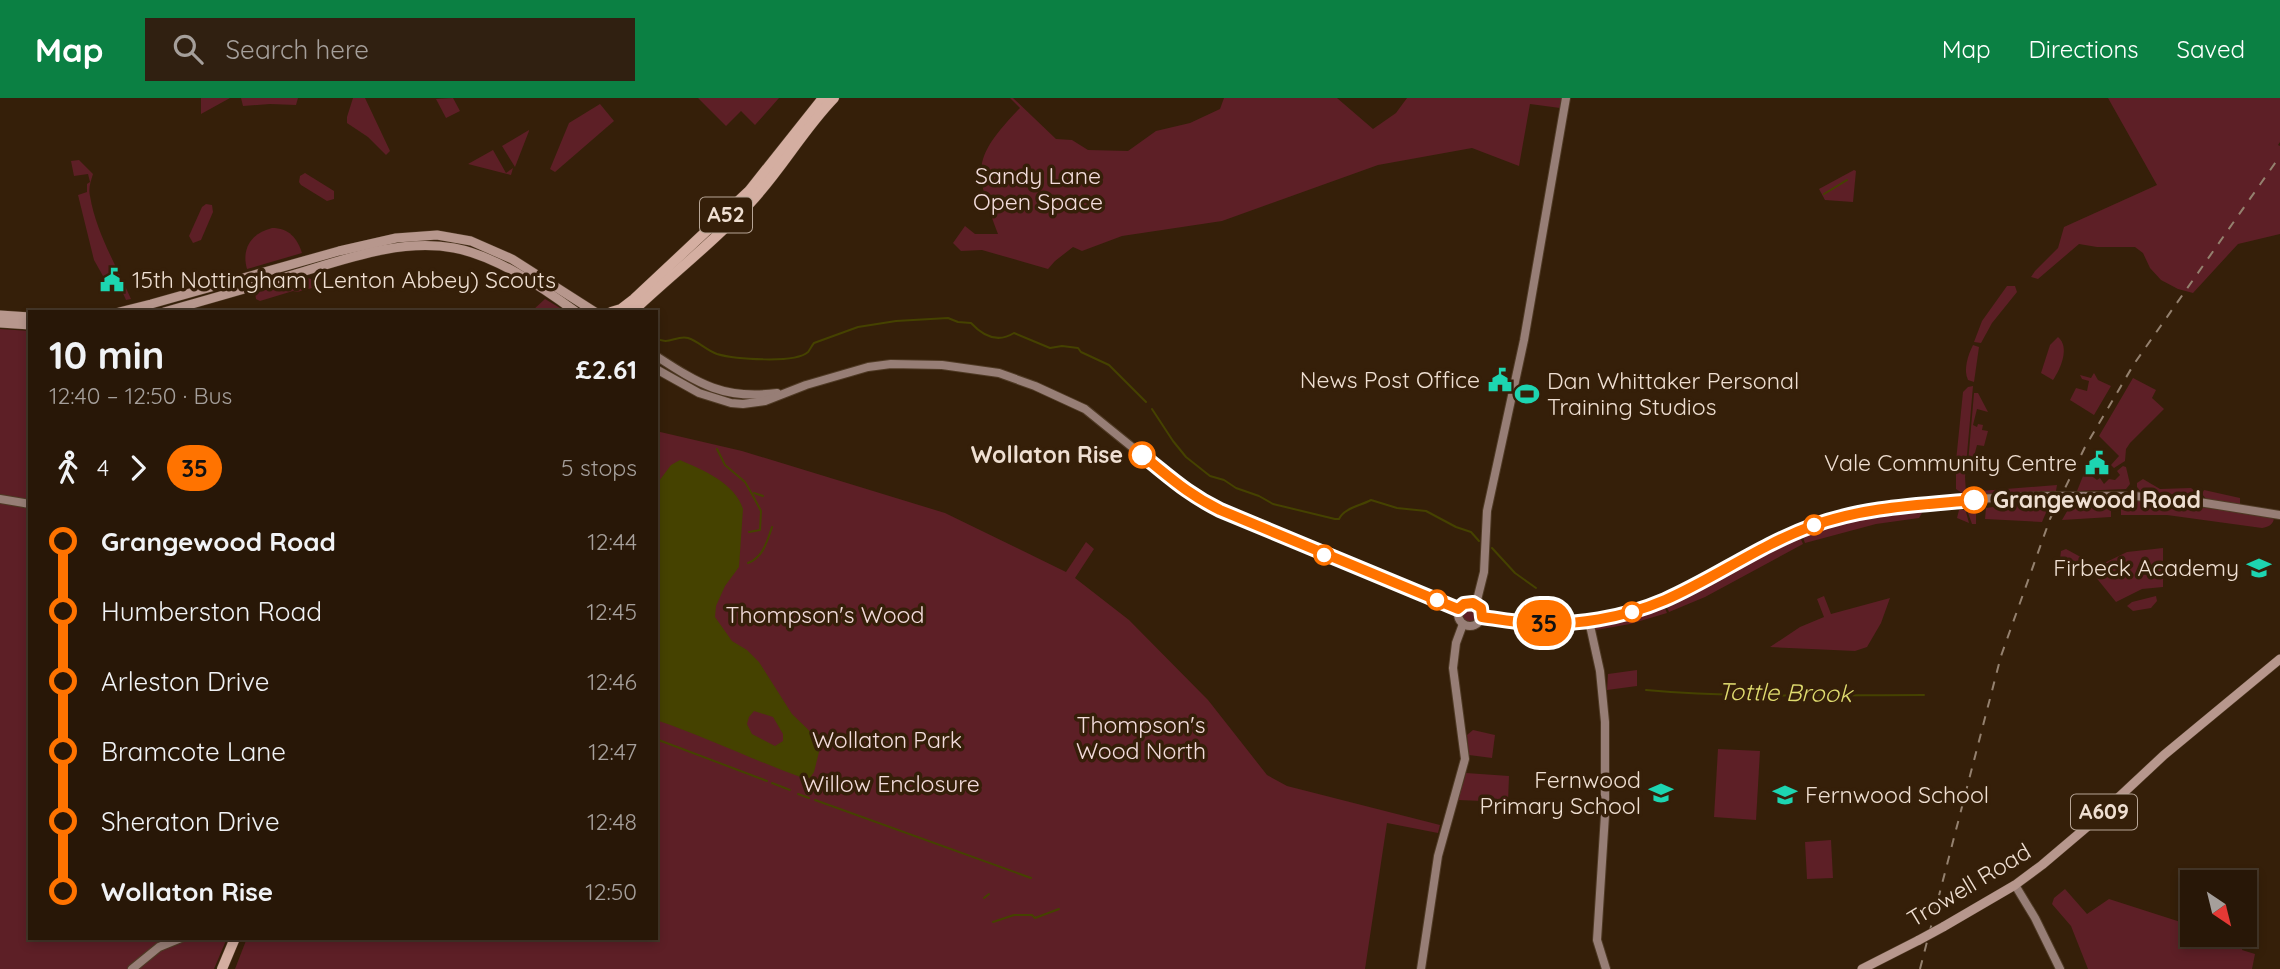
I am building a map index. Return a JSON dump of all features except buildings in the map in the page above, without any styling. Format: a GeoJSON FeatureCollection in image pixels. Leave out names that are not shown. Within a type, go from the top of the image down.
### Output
{"type":"FeatureCollection","features":[{"type":"Feature","properties":{"kind":"highway","name":"A52"},"geometry":{"type":"LineString","coordinates":[[618,310],[631,302],[728,213],[757,183],[823,98]]}},
{"type":"Feature","properties":{"kind":"highway","name":"A52"},"geometry":{"type":"LineString","coordinates":[[634,310],[748,205],[834,98]]}},
{"type":"Feature","properties":{"kind":"highway"},"geometry":{"type":"LineString","coordinates":[[222,969],[234,940]]}},
{"type":"Feature","properties":{"kind":"main road"},"geometry":{"type":"LineString","coordinates":[[152,308],[245,277],[339,251],[403,237],[437,235],[455,237],[486,247],[524,265],[591,310]]}},
{"type":"Feature","properties":{"kind":"main road"},"geometry":{"type":"LineString","coordinates":[[171,310],[344,260],[409,247],[429,246],[456,248],[486,259],[522,276],[573,310]]}},
{"type":"Feature","properties":{"kind":"main road"},"geometry":{"type":"LineString","coordinates":[[486,247],[486,259]]}},
{"type":"Feature","properties":{"kind":"main road"},"geometry":{"type":"LineString","coordinates":[[245,277],[248,288]]}},
{"type":"Feature","properties":{"kind":"main road"},"geometry":{"type":"LineString","coordinates":[[0,315],[28,317]]}},
{"type":"Feature","properties":{"kind":"main road"},"geometry":{"type":"LineString","coordinates":[[0,323],[28,325]]}},
{"type":"Feature","properties":{"kind":"main road","name":"Trowell Road"},"geometry":{"type":"LineString","coordinates":[[1862,969],[1943,927],[2015,885],[2074,839],[2164,755],[2280,659]]}},
{"type":"Feature","properties":{"kind":"street"},"geometry":{"type":"LineString","coordinates":[[1476,604],[1484,572],[1487,511],[1515,386],[1566,98]]}},
{"type":"Feature","properties":{"kind":"street"},"geometry":{"type":"LineString","coordinates":[[658,357],[706,391]]}},
{"type":"Feature","properties":{"kind":"street"},"geometry":{"type":"LineString","coordinates":[[658,370],[671,379],[731,403],[743,404],[765,401],[868,366],[891,363],[942,365],[999,373],[1085,409],[1177,485],[1207,504],[1458,609]]}},
{"type":"Feature","properties":{"kind":"street"},"geometry":{"type":"LineString","coordinates":[[1482,617],[1533,624],[1589,621],[1625,614],[1663,601],[1796,532],[1834,519],[1867,512],[1929,504],[2042,496],[2134,496],[2199,502],[2280,515]]}},
{"type":"Feature","properties":{"kind":"street"},"geometry":{"type":"LineString","coordinates":[[0,499],[28,504]]}},
{"type":"Feature","properties":{"kind":"street"},"geometry":{"type":"LineString","coordinates":[[1458,609],[1468,603],[1476,604],[1482,610],[1482,617],[1474,624],[1463,624]]}},
{"type":"Feature","properties":{"kind":"street"},"geometry":{"type":"LineString","coordinates":[[1458,609],[1457,616],[1463,624]]}},
{"type":"Feature","properties":{"kind":"street"},"geometry":{"type":"LineString","coordinates":[[1589,621],[1600,671],[1605,722],[1605,815],[1597,940],[1606,969]]}},
{"type":"Feature","properties":{"kind":"street"},"geometry":{"type":"LineString","coordinates":[[1421,969],[1438,856],[1465,759],[1453,668],[1455,643],[1463,624]]}},
{"type":"Feature","properties":{"kind":"street"},"geometry":{"type":"LineString","coordinates":[[2015,885],[2060,969]]}},
{"type":"Feature","properties":{"kind":"street"},"geometry":{"type":"LineString","coordinates":[[132,969],[159,947],[176,940]]}},
{"type":"Feature","properties":{"kind":"green space"},"geometry":{"type":"Polygon","coordinates":[[[201,98],[230,98],[201,114],[201,98]]]}},
{"type":"Feature","properties":{"kind":"green space"},"geometry":{"type":"Polygon","coordinates":[[[241,98],[298,98],[296,105],[243,106],[241,98]]]}},
{"type":"Feature","properties":{"kind":"green space"},"geometry":{"type":"Polygon","coordinates":[[[353,98],[365,98],[390,151],[386,155],[368,137],[347,123],[353,98]]]}},
{"type":"Feature","properties":{"kind":"green space"},"geometry":{"type":"Polygon","coordinates":[[[453,98],[460,111],[446,118],[436,99],[453,98]]]}},
{"type":"Feature","properties":{"kind":"green space"},"geometry":{"type":"Polygon","coordinates":[[[698,98],[779,98],[755,125],[741,111],[726,126],[698,98]]]}},
{"type":"Feature","properties":{"kind":"green space","name":"Sandy Lane Open Space"},"geometry":{"type":"Polygon","coordinates":[[[1010,98],[1056,139],[1072,140],[1088,150],[1128,151],[1156,131],[1190,123],[1220,109],[1224,98],[1337,98],[1373,129],[1396,113],[1407,98],[1562,98],[1560,108],[1530,104],[1519,166],[1472,148],[1378,165],[1222,221],[1122,236],[1082,251],[1073,247],[1048,269],[982,250],[961,251],[953,243],[965,226],[975,234],[998,234],[984,194],[982,166],[985,153],[993,140],[1020,108],[1010,98]]]}},
{"type":"Feature","properties":{"kind":"green space"},"geometry":{"type":"Polygon","coordinates":[[[2108,98],[2280,98],[2280,234],[2238,244],[2193,293],[2161,280],[2150,268],[2143,253],[2135,247],[2079,244],[2038,279],[2031,277],[2058,248],[2064,227],[2157,185],[2108,98]]]}},
{"type":"Feature","properties":{"kind":"green space"},"geometry":{"type":"Polygon","coordinates":[[[600,104],[614,121],[555,172],[550,169],[569,123],[600,104]]]}},
{"type":"Feature","properties":{"kind":"green space"},"geometry":{"type":"Polygon","coordinates":[[[529,131],[515,167],[502,146],[529,131]]]}},
{"type":"Feature","properties":{"kind":"green space"},"geometry":{"type":"Polygon","coordinates":[[[493,150],[506,173],[513,168],[511,175],[468,164],[493,150]]]}},
{"type":"Feature","properties":{"kind":"green space"},"geometry":{"type":"Polygon","coordinates":[[[79,160],[93,174],[89,193],[97,223],[131,299],[126,300],[114,273],[103,276],[94,260],[78,195],[87,192],[87,184],[90,182],[88,174],[74,176],[71,161],[79,160]]]}},
{"type":"Feature","properties":{"kind":"green space"},"geometry":{"type":"Polygon","coordinates":[[[1854,170],[1853,202],[1825,200],[1819,189],[1854,170]]]}},
{"type":"Feature","properties":{"kind":"green space"},"geometry":{"type":"Polygon","coordinates":[[[305,173],[334,191],[334,199],[327,201],[301,185],[300,176],[305,173]]]}},
{"type":"Feature","properties":{"kind":"green space"},"geometry":{"type":"Polygon","coordinates":[[[206,204],[212,205],[213,212],[201,240],[193,243],[189,236],[202,207],[206,204]]]}},
{"type":"Feature","properties":{"kind":"green space"},"geometry":{"type":"Polygon","coordinates":[[[272,228],[292,235],[302,253],[247,269],[246,254],[250,242],[272,228]]]}},
{"type":"Feature","properties":{"kind":"green space"},"geometry":{"type":"Polygon","coordinates":[[[311,279],[312,288],[260,301],[256,299],[255,293],[311,279]]]}},
{"type":"Feature","properties":{"kind":"green space"},"geometry":{"type":"Polygon","coordinates":[[[2007,286],[2015,286],[2017,292],[1992,323],[1981,343],[1974,342],[1982,321],[2007,286]]]}},
{"type":"Feature","properties":{"kind":"green space"},"geometry":{"type":"Polygon","coordinates":[[[545,299],[563,310],[533,310],[545,299]]]}},
{"type":"Feature","properties":{"kind":"green space"},"geometry":{"type":"Polygon","coordinates":[[[0,329],[28,331],[28,940],[226,940],[214,969],[0,969],[0,329]]]}},
{"type":"Feature","properties":{"kind":"green space"},"geometry":{"type":"Polygon","coordinates":[[[2058,337],[2062,341],[2064,352],[2053,380],[2041,373],[2050,345],[2058,337]]]}},
{"type":"Feature","properties":{"kind":"green space"},"geometry":{"type":"Polygon","coordinates":[[[1973,345],[1979,347],[1974,382],[1968,380],[1966,372],[1973,345]]]}},
{"type":"Feature","properties":{"kind":"green space"},"geometry":{"type":"Polygon","coordinates":[[[2094,373],[2098,380],[2111,386],[2094,415],[2070,400],[2076,388],[2087,391],[2089,381],[2082,379],[2080,375],[2091,378],[2094,373]]]}},
{"type":"Feature","properties":{"kind":"green space"},"geometry":{"type":"Polygon","coordinates":[[[2133,378],[2156,390],[2152,398],[2164,409],[2130,443],[2126,449],[2125,461],[2114,468],[2111,465],[2119,456],[2099,436],[2133,378]]]}},
{"type":"Feature","properties":{"kind":"green space"},"geometry":{"type":"Polygon","coordinates":[[[1973,386],[1966,493],[1962,493],[1956,489],[1956,461],[1963,392],[1973,386]]]}},
{"type":"Feature","properties":{"kind":"green space"},"geometry":{"type":"Polygon","coordinates":[[[1974,393],[1978,393],[1988,412],[1977,409],[1973,425],[1983,425],[1982,430],[1988,431],[1984,446],[1977,445],[1972,464],[1968,463],[1974,393]]]}},
{"type":"Feature","properties":{"kind":"green space","name":"Wollaton Park"},"geometry":{"type":"Polygon","coordinates":[[[658,431],[742,451],[945,513],[1066,572],[1086,542],[1094,549],[1075,578],[1129,620],[1208,700],[1267,775],[1287,786],[1440,825],[1438,833],[1387,823],[1365,969],[235,969],[246,940],[658,940],[658,431]]]}},
{"type":"Feature","properties":{"kind":"green space"},"geometry":{"type":"Polygon","coordinates":[[[2123,466],[2126,467],[2130,484],[2126,489],[2077,491],[2085,471],[2097,480],[2100,478],[2104,484],[2109,479],[2115,480],[2120,475],[2117,471],[2123,466]]]}},
{"type":"Feature","properties":{"kind":"green space"},"geometry":{"type":"Polygon","coordinates":[[[2143,479],[2160,489],[2191,488],[2197,493],[2194,498],[2142,493],[2137,483],[2143,479]]]}},
{"type":"Feature","properties":{"kind":"green space"},"geometry":{"type":"Polygon","coordinates":[[[2057,485],[2056,491],[1975,496],[1968,494],[1968,492],[2057,485]]]}},
{"type":"Feature","properties":{"kind":"green space"},"geometry":{"type":"Polygon","coordinates":[[[2204,490],[2240,498],[2240,504],[2207,500],[2202,494],[2204,490]]]}},
{"type":"Feature","properties":{"kind":"green space"},"geometry":{"type":"Polygon","coordinates":[[[2137,499],[2274,519],[2271,525],[2262,528],[2167,515],[2121,515],[2121,502],[2137,499]]]}},
{"type":"Feature","properties":{"kind":"green space"},"geometry":{"type":"Polygon","coordinates":[[[2051,501],[2042,522],[1985,519],[1986,508],[2051,501]]]}},
{"type":"Feature","properties":{"kind":"green space"},"geometry":{"type":"Polygon","coordinates":[[[2073,501],[2118,501],[2118,510],[2111,511],[2111,517],[2062,520],[2073,501]]]}},
{"type":"Feature","properties":{"kind":"green space"},"geometry":{"type":"Polygon","coordinates":[[[1964,508],[1976,510],[1976,524],[1972,524],[1967,510],[1969,523],[1957,518],[1959,510],[1964,508]]]}},
{"type":"Feature","properties":{"kind":"green space"},"geometry":{"type":"Polygon","coordinates":[[[1917,509],[1922,513],[1919,518],[1876,524],[1805,543],[1802,535],[1842,519],[1917,509]]]}},
{"type":"Feature","properties":{"kind":"green space"},"geometry":{"type":"Polygon","coordinates":[[[1794,537],[1800,537],[1803,544],[1705,597],[1669,612],[1665,603],[1794,537]]]}},
{"type":"Feature","properties":{"kind":"green space"},"geometry":{"type":"Polygon","coordinates":[[[2163,548],[2163,587],[2142,589],[2116,602],[2090,570],[2127,552],[2163,548]]]}},
{"type":"Feature","properties":{"kind":"green space"},"geometry":{"type":"Polygon","coordinates":[[[2066,549],[2088,561],[2067,579],[2060,559],[2061,551],[2066,549]]]}},
{"type":"Feature","properties":{"kind":"green space"},"geometry":{"type":"Polygon","coordinates":[[[1824,596],[1831,614],[1890,598],[1881,623],[1867,647],[1855,651],[1770,647],[1800,627],[1824,617],[1817,599],[1824,596]]]}},
{"type":"Feature","properties":{"kind":"green space"},"geometry":{"type":"Polygon","coordinates":[[[2156,596],[2157,601],[2151,608],[2133,611],[2127,606],[2132,602],[2156,596]]]}},
{"type":"Feature","properties":{"kind":"green space"},"geometry":{"type":"Polygon","coordinates":[[[1663,604],[1667,613],[1630,624],[1594,629],[1593,626],[1597,622],[1621,618],[1663,604]]]}},
{"type":"Feature","properties":{"kind":"green space"},"geometry":{"type":"Polygon","coordinates":[[[1470,605],[1476,608],[1479,614],[1476,620],[1470,623],[1464,620],[1461,614],[1464,608],[1470,605]]]}},
{"type":"Feature","properties":{"kind":"green space"},"geometry":{"type":"Polygon","coordinates":[[[1637,670],[1637,686],[1607,690],[1608,674],[1637,670]]]}},
{"type":"Feature","properties":{"kind":"green space"},"geometry":{"type":"Polygon","coordinates":[[[1473,730],[1495,735],[1492,758],[1469,755],[1467,735],[1473,730]]]}},
{"type":"Feature","properties":{"kind":"green space"},"geometry":{"type":"Polygon","coordinates":[[[1718,749],[1760,751],[1756,820],[1714,817],[1718,749]]]}},
{"type":"Feature","properties":{"kind":"green space"},"geometry":{"type":"Polygon","coordinates":[[[1466,773],[1509,776],[1508,802],[1458,800],[1466,773]]]}},
{"type":"Feature","properties":{"kind":"green space"},"geometry":{"type":"Polygon","coordinates":[[[1831,840],[1833,878],[1807,879],[1805,842],[1831,840]]]}},
{"type":"Feature","properties":{"kind":"green space"},"geometry":{"type":"Polygon","coordinates":[[[2065,889],[2087,914],[2109,899],[2180,922],[2180,947],[2243,947],[2242,950],[2255,954],[2252,969],[2088,969],[2071,926],[2052,904],[2054,898],[2065,889]]]}},
{"type":"Feature","properties":{"kind":"shaded area"},"geometry":{"type":"Polygon","coordinates":[[[680,460],[726,485],[739,500],[743,509],[739,567],[725,586],[716,606],[715,617],[732,641],[747,650],[759,662],[792,714],[818,739],[820,748],[810,778],[784,771],[658,721],[658,482],[671,465],[680,460]],[[754,711],[749,717],[747,724],[752,734],[775,746],[783,741],[783,734],[773,717],[754,711]]]}},
{"type":"Feature","properties":{"kind":"waterway"},"geometry":{"type":"LineString","coordinates":[[1824,194],[1847,180]]}},
{"type":"Feature","properties":{"kind":"waterway","name":"Tottle Brook"},"geometry":{"type":"LineString","coordinates":[[658,339],[668,341],[688,338],[725,356],[778,359],[801,356],[808,352],[814,343],[858,327],[896,321],[948,318],[971,323],[991,337],[1014,333],[1050,348],[1078,348],[1109,365],[1146,402]]}},
{"type":"Feature","properties":{"kind":"waterway","name":"Tottle Brook"},"geometry":{"type":"LineString","coordinates":[[1152,409],[1186,457],[1210,476],[1273,504],[1339,519],[1348,510],[1371,500],[1397,508],[1426,511],[1471,532],[1479,541]]}},
{"type":"Feature","properties":{"kind":"waterway"},"geometry":{"type":"LineString","coordinates":[[717,449],[725,465],[745,482],[761,511],[760,530],[749,532]]}},
{"type":"Feature","properties":{"kind":"waterway"},"geometry":{"type":"LineString","coordinates":[[754,493],[763,496]]}},
{"type":"Feature","properties":{"kind":"waterway"},"geometry":{"type":"LineString","coordinates":[[748,563],[761,553],[772,527]]}},
{"type":"Feature","properties":{"kind":"waterway","name":"Tottle Brook"},"geometry":{"type":"LineString","coordinates":[[1492,548],[1515,573],[1536,588]]}},
{"type":"Feature","properties":{"kind":"waterway","name":"Tottle Brook"},"geometry":{"type":"LineString","coordinates":[[1646,690],[1750,695],[1924,695]]}},
{"type":"Feature","properties":{"kind":"waterway"},"geometry":{"type":"LineString","coordinates":[[658,740],[767,781]]}},
{"type":"Feature","properties":{"kind":"waterway"},"geometry":{"type":"LineString","coordinates":[[772,783],[790,790]]}},
{"type":"Feature","properties":{"kind":"waterway"},"geometry":{"type":"LineString","coordinates":[[798,794],[809,798]]}},
{"type":"Feature","properties":{"kind":"waterway"},"geometry":{"type":"LineString","coordinates":[[815,800],[1031,878]]}},
{"type":"Feature","properties":{"kind":"waterway"},"geometry":{"type":"LineString","coordinates":[[984,898],[989,894]]}},
{"type":"Feature","properties":{"kind":"waterway"},"geometry":{"type":"LineString","coordinates":[[993,922],[1014,915],[1032,915],[1035,918],[1059,909],[1056,910]]}},
{"type":"Feature","properties":{"kind":"railway"},"geometry":{"type":"LineString","coordinates":[[1920,969],[2001,656],[2050,519],[2085,447],[2134,364],[2280,156]]}},
{"type":"Feature","properties":{"kind":"bus line","name":"35"},"geometry":{"type":"LineString","coordinates":[[1142,455],[1195,498],[1220,510],[1458,609],[1468,603],[1478,604],[1482,617],[1533,624],[1589,621],[1642,609],[1699,583],[1796,532],[1834,519],[1892,508],[1974,500]]}},
{"type":"Feature","properties":{"kind":"place","name":"15th Nottingham (Lenton Abbey) Scouts"},"geometry":{"type":"Point","coordinates":[112,280]}},
{"type":"Feature","properties":{"kind":"place","name":"News Post Office"},"geometry":{"type":"Point","coordinates":[1500,380]}},
{"type":"Feature","properties":{"kind":"place","name":"Dan Whittaker Personal Training Studios"},"geometry":{"type":"Point","coordinates":[1527,394]}},
{"type":"Feature","properties":{"kind":"place","name":"Wollaton Rise"},"geometry":{"type":"Point","coordinates":[1142,455]}},
{"type":"Feature","properties":{"kind":"place","name":"Vale Community Centre"},"geometry":{"type":"Point","coordinates":[2097,463]}},
{"type":"Feature","properties":{"kind":"place","name":"Grangewood Road"},"geometry":{"type":"Point","coordinates":[1974,500]}},
{"type":"Feature","properties":{"kind":"place","name":"Firbeck Academy"},"geometry":{"type":"Point","coordinates":[2259,568]}},
{"type":"Feature","properties":{"kind":"place","name":"Fernwood Primary School"},"geometry":{"type":"Point","coordinates":[1661,793]}},
{"type":"Feature","properties":{"kind":"place","name":"Fernwood School"},"geometry":{"type":"Point","coordinates":[1785,795]}},
{"type":"Feature","properties":{"kind":"park label","name":"Thompson's Wood"},"geometry":{"type":"Point","coordinates":[825,615]}},
{"type":"Feature","properties":{"kind":"park label","name":"Thompson's Wood North"},"geometry":{"type":"Point","coordinates":[1141,738]}},
{"type":"Feature","properties":{"kind":"park label","name":"Willow Enclosure"},"geometry":{"type":"Point","coordinates":[891,784]}}]}
